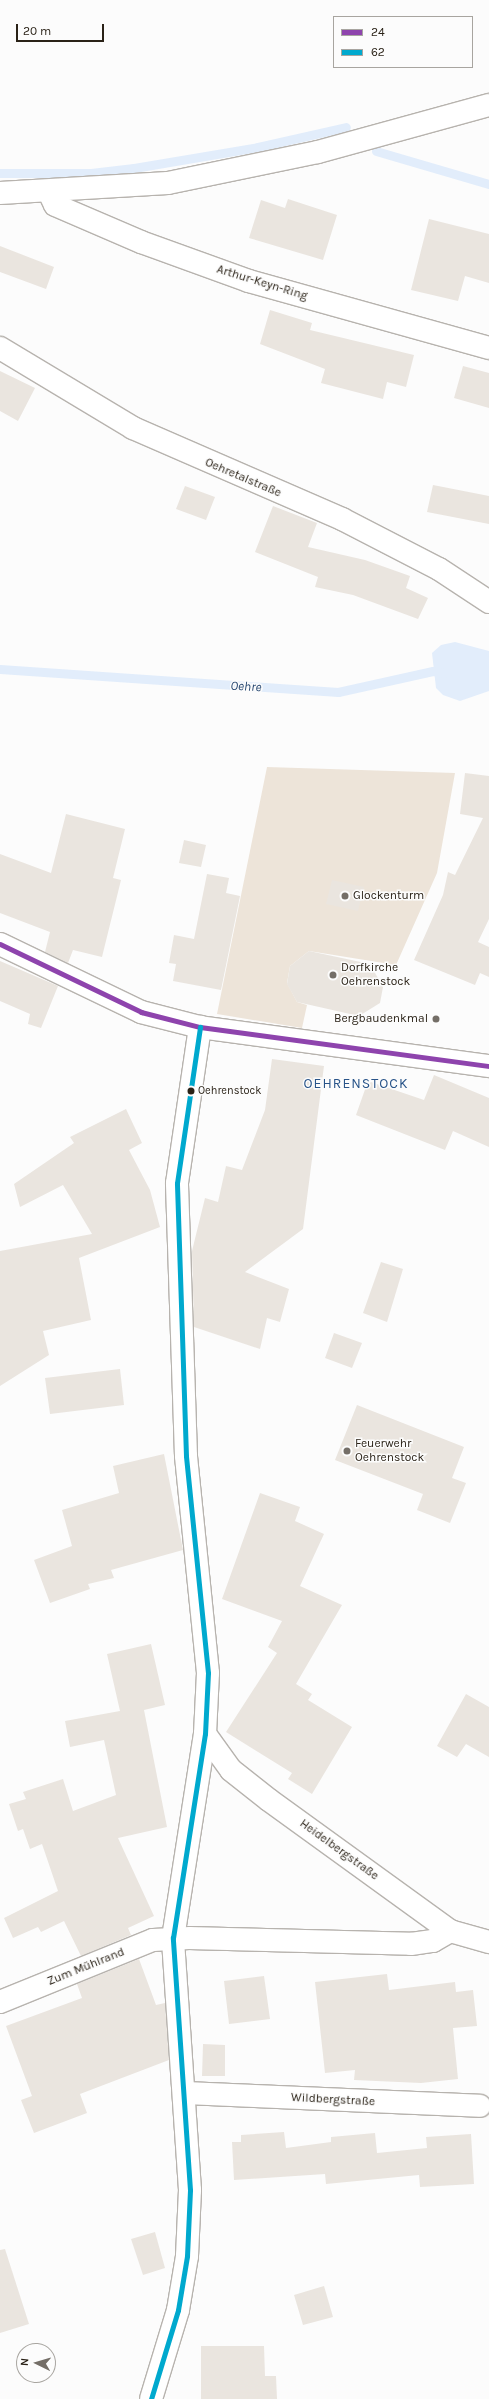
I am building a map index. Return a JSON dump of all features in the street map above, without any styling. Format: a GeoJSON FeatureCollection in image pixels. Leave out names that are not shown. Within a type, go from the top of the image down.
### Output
{"type":"FeatureCollection","features":[{"type":"Feature","properties":{"kind":"street"},"geometry":{"type":"LineString","coordinates":[[0,193],[49,192],[168,183],[318,152],[489,105]]}},
{"type":"Feature","properties":{"kind":"street","name":"Arthur-Keyn-Ring"},"geometry":{"type":"LineString","coordinates":[[49,192],[55,205],[141,242],[249,281],[489,348]]}},
{"type":"Feature","properties":{"kind":"street","name":"Oehretalstraße"},"geometry":{"type":"LineString","coordinates":[[0,348],[133,428],[342,520],[440,569],[489,602]]}},
{"type":"Feature","properties":{"kind":"street"},"geometry":{"type":"LineString","coordinates":[[0,944],[141,1012],[200,1027],[489,1066]]}},
{"type":"Feature","properties":{"kind":"street"},"geometry":{"type":"LineString","coordinates":[[151,2399],[178,2310],[187,2256],[190,2190],[185,2093],[173,1938],[205,1734],[208,1673],[186,1456],[177,1183],[200,1027]]}},
{"type":"Feature","properties":{"kind":"street","name":"Heidelbergstraße"},"geometry":{"type":"LineString","coordinates":[[205,1734],[231,1770],[450,1931],[489,1942]]}},
{"type":"Feature","properties":{"kind":"street"},"geometry":{"type":"LineString","coordinates":[[173,1938],[411,1944],[432,1941],[450,1931]]}},
{"type":"Feature","properties":{"kind":"street","name":"Zum Mühlrand"},"geometry":{"type":"LineString","coordinates":[[0,2002],[153,1940],[173,1938]]}},
{"type":"Feature","properties":{"kind":"street","name":"Wildbergstraße"},"geometry":{"type":"LineString","coordinates":[[185,2093],[480,2106]]}},
{"type":"Feature","properties":{"kind":"shaded area"},"geometry":{"type":"Polygon","coordinates":[[[267,767],[455,773],[437,873],[396,965],[309,951],[290,966],[287,983],[297,1002],[307,1005],[302,1028],[217,1014],[267,767]]]}},
{"type":"Feature","properties":{"kind":"water"},"geometry":{"type":"Polygon","coordinates":[[[455,642],[489,651],[489,691],[460,701],[443,695],[436,688],[432,653],[441,645],[455,642]]]}},
{"type":"Feature","properties":{"kind":"building"},"geometry":{"type":"Polygon","coordinates":[[[288,199],[337,215],[323,260],[249,238],[261,200],[285,208],[288,199]]]}},
{"type":"Feature","properties":{"kind":"building"},"geometry":{"type":"Polygon","coordinates":[[[429,219],[489,234],[489,283],[465,276],[458,301],[411,290],[429,219]]]}},
{"type":"Feature","properties":{"kind":"building"},"geometry":{"type":"Polygon","coordinates":[[[0,246],[54,267],[46,289],[0,272],[0,246]]]}},
{"type":"Feature","properties":{"kind":"building"},"geometry":{"type":"Polygon","coordinates":[[[270,310],[312,323],[310,330],[414,355],[406,387],[387,382],[383,399],[321,383],[325,369],[260,344],[270,310]]]}},
{"type":"Feature","properties":{"kind":"building"},"geometry":{"type":"Polygon","coordinates":[[[463,366],[489,373],[489,408],[454,398],[463,366]]]}},
{"type":"Feature","properties":{"kind":"building"},"geometry":{"type":"Polygon","coordinates":[[[0,371],[35,388],[18,421],[0,411],[0,371]]]}},
{"type":"Feature","properties":{"kind":"building"},"geometry":{"type":"Polygon","coordinates":[[[433,485],[489,496],[489,524],[427,512],[433,485]]]}},
{"type":"Feature","properties":{"kind":"building"},"geometry":{"type":"Polygon","coordinates":[[[185,486],[215,497],[206,520],[176,509],[185,486]]]}},
{"type":"Feature","properties":{"kind":"building"},"geometry":{"type":"Polygon","coordinates":[[[273,506],[317,523],[308,547],[365,560],[410,576],[406,588],[428,598],[418,619],[353,595],[315,587],[318,577],[255,552],[273,506]]]}},
{"type":"Feature","properties":{"kind":"building"},"geometry":{"type":"Polygon","coordinates":[[[465,773],[489,776],[489,919],[478,942],[489,947],[489,977],[480,973],[475,985],[414,960],[443,895],[448,872],[455,875],[483,818],[460,814],[465,773]]]}},
{"type":"Feature","properties":{"kind":"building"},"geometry":{"type":"Polygon","coordinates":[[[66,814],[125,829],[113,878],[121,880],[102,957],[73,950],[68,963],[45,952],[50,932],[0,913],[0,854],[51,873],[66,814]]]}},
{"type":"Feature","properties":{"kind":"building"},"geometry":{"type":"Polygon","coordinates":[[[184,840],[206,845],[201,867],[179,863],[184,840]]]}},
{"type":"Feature","properties":{"kind":"building"},"geometry":{"type":"Polygon","coordinates":[[[207,874],[229,878],[226,893],[240,896],[221,990],[173,981],[176,964],[169,963],[174,935],[194,939],[207,874]]]}},
{"type":"Feature","properties":{"kind":"building","name":"Glockenturm"},"geometry":{"type":"Polygon","coordinates":[[[332,880],[364,887],[358,911],[326,904],[332,880]]]}},
{"type":"Feature","properties":{"kind":"building","name":"Dorfkirche Oehrenstock"},"geometry":{"type":"Polygon","coordinates":[[[309,951],[370,964],[383,987],[380,1003],[359,1016],[297,1002],[287,984],[290,966],[309,951]]]}},
{"type":"Feature","properties":{"kind":"building"},"geometry":{"type":"Polygon","coordinates":[[[0,961],[58,986],[41,1028],[28,1024],[30,1014],[0,1001],[0,961]]]}},
{"type":"Feature","properties":{"kind":"building"},"geometry":{"type":"Polygon","coordinates":[[[272,1059],[324,1066],[303,1229],[245,1272],[289,1289],[280,1322],[267,1318],[260,1349],[194,1327],[192,1251],[205,1198],[218,1202],[226,1166],[242,1170],[265,1110],[272,1059]]]}},
{"type":"Feature","properties":{"kind":"building"},"geometry":{"type":"Polygon","coordinates":[[[434,1075],[489,1098],[489,1147],[453,1131],[445,1150],[356,1115],[368,1081],[424,1100],[434,1075]]]}},
{"type":"Feature","properties":{"kind":"building"},"geometry":{"type":"Polygon","coordinates":[[[126,1109],[142,1143],[129,1150],[150,1190],[160,1227],[79,1258],[91,1320],[43,1331],[49,1355],[0,1386],[0,1251],[92,1234],[63,1185],[20,1207],[14,1184],[74,1143],[70,1137],[126,1109]]]}},
{"type":"Feature","properties":{"kind":"building"},"geometry":{"type":"Polygon","coordinates":[[[381,1262],[403,1269],[387,1322],[363,1313],[381,1262]]]}},
{"type":"Feature","properties":{"kind":"building"},"geometry":{"type":"Polygon","coordinates":[[[334,1333],[362,1343],[352,1368],[325,1358],[334,1333]]]}},
{"type":"Feature","properties":{"kind":"building"},"geometry":{"type":"Polygon","coordinates":[[[120,1369],[124,1405],[50,1414],[45,1378],[120,1369]]]}},
{"type":"Feature","properties":{"kind":"building"},"geometry":{"type":"Polygon","coordinates":[[[357,1405],[464,1447],[452,1478],[466,1483],[450,1523],[417,1510],[423,1494],[335,1460],[357,1405]]]}},
{"type":"Feature","properties":{"kind":"building"},"geometry":{"type":"Polygon","coordinates":[[[164,1454],[183,1550],[111,1570],[114,1578],[88,1584],[90,1589],[50,1603],[34,1560],[72,1546],[62,1510],[119,1493],[113,1466],[164,1454]]]}},
{"type":"Feature","properties":{"kind":"building"},"geometry":{"type":"Polygon","coordinates":[[[260,1493],[300,1507],[295,1521],[324,1534],[300,1586],[342,1605],[296,1684],[312,1694],[308,1700],[352,1727],[312,1794],[288,1779],[292,1773],[226,1732],[277,1653],[268,1647],[282,1621],[222,1599],[260,1493]]]}},
{"type":"Feature","properties":{"kind":"building"},"geometry":{"type":"Polygon","coordinates":[[[151,1644],[165,1705],[144,1710],[167,1827],[118,1838],[154,1916],[128,1928],[131,1935],[81,1956],[64,1921],[41,1932],[38,1927],[13,1938],[4,1918],[58,1891],[42,1844],[30,1849],[23,1829],[18,1831],[9,1804],[26,1799],[23,1792],[63,1779],[73,1811],[116,1795],[104,1740],[70,1747],[65,1721],[120,1711],[107,1654],[151,1644]]]}},
{"type":"Feature","properties":{"kind":"building"},"geometry":{"type":"Polygon","coordinates":[[[466,1694],[489,1707],[489,1757],[466,1744],[457,1757],[437,1746],[466,1694]]]}},
{"type":"Feature","properties":{"kind":"building"},"geometry":{"type":"Polygon","coordinates":[[[139,1959],[156,2005],[165,2003],[169,2060],[80,2094],[87,2113],[34,2133],[21,2100],[32,2096],[6,2026],[82,1998],[77,1984],[139,1959]]]}},
{"type":"Feature","properties":{"kind":"building"},"geometry":{"type":"Polygon","coordinates":[[[387,1974],[389,1990],[455,1982],[456,1992],[473,1990],[477,2026],[453,2028],[458,2079],[421,2083],[354,2080],[355,2070],[325,2073],[315,1982],[387,1974]]]}},
{"type":"Feature","properties":{"kind":"building"},"geometry":{"type":"Polygon","coordinates":[[[264,1976],[270,2019],[229,2024],[224,1981],[264,1976]]]}},
{"type":"Feature","properties":{"kind":"building"},"geometry":{"type":"Polygon","coordinates":[[[203,2044],[225,2045],[225,2076],[202,2076],[203,2044]]]}},
{"type":"Feature","properties":{"kind":"building"},"geometry":{"type":"Polygon","coordinates":[[[284,2132],[286,2148],[331,2142],[331,2137],[375,2133],[377,2153],[427,2148],[426,2137],[471,2134],[474,2184],[420,2187],[419,2175],[326,2184],[325,2174],[234,2180],[232,2142],[241,2142],[241,2135],[284,2132]]]}},
{"type":"Feature","properties":{"kind":"building"},"geometry":{"type":"Polygon","coordinates":[[[155,2232],[165,2268],[143,2275],[131,2239],[155,2232]]]}},
{"type":"Feature","properties":{"kind":"building"},"geometry":{"type":"Polygon","coordinates":[[[5,2249],[29,2324],[0,2333],[0,2250],[5,2249]]]}},
{"type":"Feature","properties":{"kind":"building"},"geometry":{"type":"Polygon","coordinates":[[[324,2286],[333,2317],[303,2325],[294,2295],[324,2286]]]}},
{"type":"Feature","properties":{"kind":"building"},"geometry":{"type":"Polygon","coordinates":[[[201,2346],[264,2346],[265,2376],[276,2376],[277,2399],[201,2399],[201,2346]]]}},
{"type":"Feature","properties":{"kind":"waterway"},"geometry":{"type":"LineString","coordinates":[[0,173],[91,173],[134,168],[258,147],[346,127]]}},
{"type":"Feature","properties":{"kind":"waterway"},"geometry":{"type":"LineString","coordinates":[[376,151],[489,184]]}},
{"type":"Feature","properties":{"kind":"waterway","name":"Oehre"},"geometry":{"type":"LineString","coordinates":[[0,669],[338,692],[433,671],[444,673]]}},
{"type":"Feature","properties":{"kind":"transit line","name":"24"},"geometry":{"type":"LineString","coordinates":[[0,944],[141,1012],[200,1027],[489,1066]]}},
{"type":"Feature","properties":{"kind":"transit line","name":"62"},"geometry":{"type":"LineString","coordinates":[[151,2399],[178,2310],[187,2256],[190,2190],[173,1938],[205,1734],[208,1673],[186,1456],[177,1183],[200,1027]]}},
{"type":"Feature","properties":{"kind":"place","name":"Glockenturm"},"geometry":{"type":"Point","coordinates":[345,896]}},
{"type":"Feature","properties":{"kind":"place","name":"Dorfkirche Oehrenstock"},"geometry":{"type":"Point","coordinates":[333,975]}},
{"type":"Feature","properties":{"kind":"place","name":"Bergbaudenkmal"},"geometry":{"type":"Point","coordinates":[436,1019]}},
{"type":"Feature","properties":{"kind":"place","name":"Oehrenstock"},"geometry":{"type":"Point","coordinates":[191,1091]}},
{"type":"Feature","properties":{"kind":"place","name":"Feuerwehr Oehrenstock"},"geometry":{"type":"Point","coordinates":[347,1451]}},
{"type":"Feature","properties":{"kind":"district","name":"OEHRENSTOCK"},"geometry":{"type":"Point","coordinates":[356,1084]}}]}
